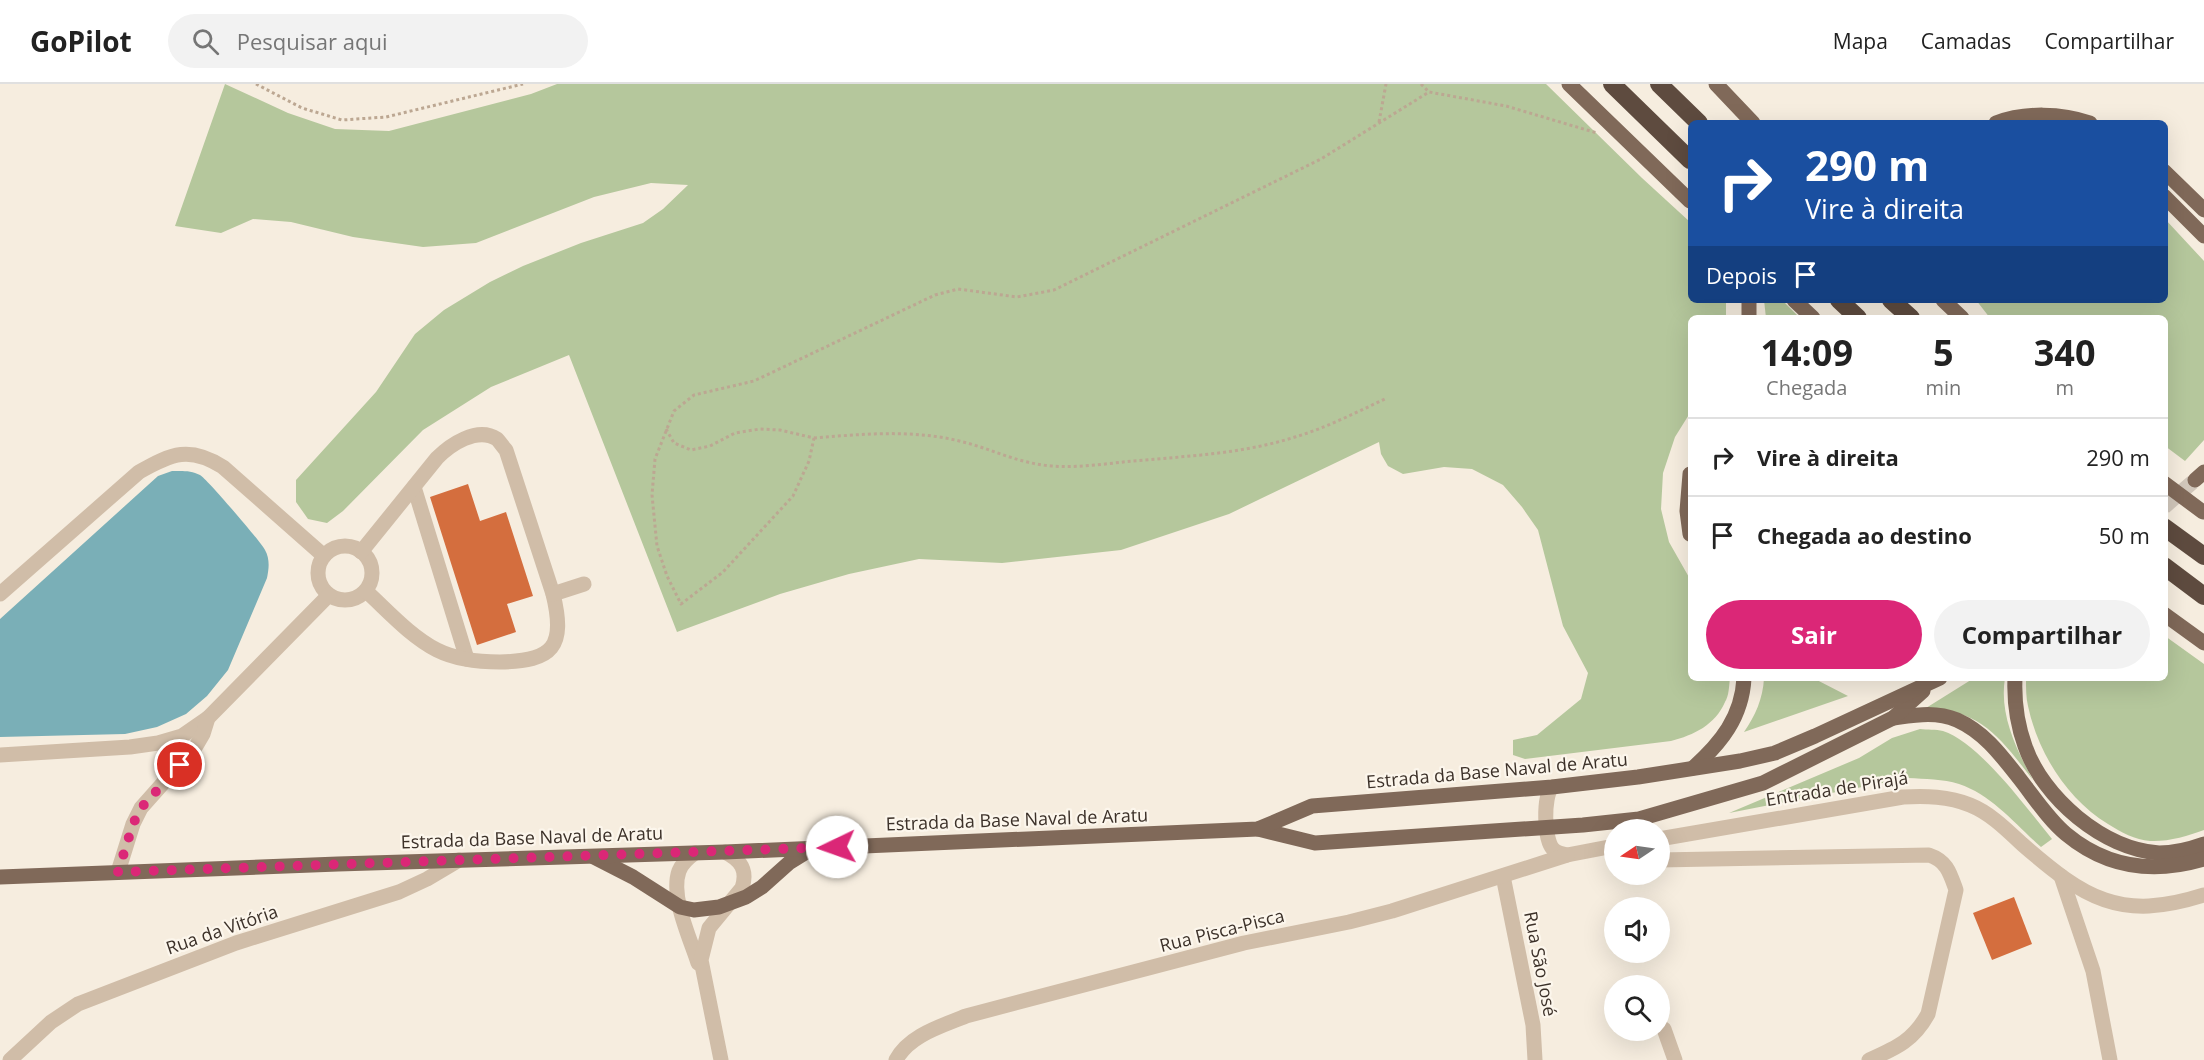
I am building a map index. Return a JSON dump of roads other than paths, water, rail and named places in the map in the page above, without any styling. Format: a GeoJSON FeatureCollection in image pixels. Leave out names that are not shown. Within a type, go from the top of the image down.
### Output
{"type":"FeatureCollection","features":[{"type":"Feature","properties":{"kind":"highway"},"geometry":{"type":"LineString","coordinates":[[1612,84],[1688,158]]}},
{"type":"Feature","properties":{"kind":"highway"},"geometry":{"type":"LineString","coordinates":[[1659,84],[1696,120]]}},
{"type":"Feature","properties":{"kind":"highway"},"geometry":{"type":"LineString","coordinates":[[1842,303],[1855,315]]}},
{"type":"Feature","properties":{"kind":"highway"},"geometry":{"type":"LineString","coordinates":[[1894,303],[1908,315]]}},
{"type":"Feature","properties":{"kind":"highway"},"geometry":{"type":"LineString","coordinates":[[2171,531],[2204,556]]}},
{"type":"Feature","properties":{"kind":"highway"},"geometry":{"type":"LineString","coordinates":[[2168,569],[2204,596]]}},
{"type":"Feature","properties":{"kind":"main road"},"geometry":{"type":"LineString","coordinates":[[1569,84],[1688,199]]}},
{"type":"Feature","properties":{"kind":"main road"},"geometry":{"type":"LineString","coordinates":[[1716,84],[1750,120]]}},
{"type":"Feature","properties":{"kind":"main road"},"geometry":{"type":"LineString","coordinates":[[2011,120],[2030,116],[2054,116],[2075,120]]}},
{"type":"Feature","properties":{"kind":"main road"},"geometry":{"type":"LineString","coordinates":[[2168,175],[2204,210]]}},
{"type":"Feature","properties":{"kind":"main road"},"geometry":{"type":"LineString","coordinates":[[2168,200],[2204,236]]}},
{"type":"Feature","properties":{"kind":"main road"},"geometry":{"type":"LineString","coordinates":[[1797,303],[1810,315]]}},
{"type":"Feature","properties":{"kind":"main road"},"geometry":{"type":"LineString","coordinates":[[1946,303],[1959,315]]}},
{"type":"Feature","properties":{"kind":"main road"},"geometry":{"type":"LineString","coordinates":[[1959,303],[1969,315]]}},
{"type":"Feature","properties":{"kind":"main road"},"geometry":{"type":"LineString","coordinates":[[2168,486],[2204,513]]}},
{"type":"Feature","properties":{"kind":"main road"},"geometry":{"type":"LineString","coordinates":[[1688,499],[1688,519]]}},
{"type":"Feature","properties":{"kind":"main road"},"geometry":{"type":"LineString","coordinates":[[2168,617],[2204,643]]}},
{"type":"Feature","properties":{"kind":"main road"},"geometry":{"type":"LineString","coordinates":[[1692,769],[1714,750],[1729,730],[1744,694],[1744,681]]}},
{"type":"Feature","properties":{"kind":"main road","name":"Estrada da Base Naval de Aratu"},"geometry":{"type":"LineString","coordinates":[[0,877],[724,852],[1258,829],[1312,806],[1552,787],[1692,769],[1774,753],[1934,681]]}},
{"type":"Feature","properties":{"kind":"main road"},"geometry":{"type":"LineString","coordinates":[[1258,829],[1315,843],[1640,819],[1752,786],[1818,757],[1893,718],[1935,681]]}},
{"type":"Feature","properties":{"kind":"main road"},"geometry":{"type":"LineString","coordinates":[[2015,681],[2018,723],[2025,748],[2041,777],[2063,805],[2085,825],[2109,839],[2135,849],[2160,853],[2186,850],[2204,844]]}},
{"type":"Feature","properties":{"kind":"main road"},"geometry":{"type":"LineString","coordinates":[[1893,718],[1940,715],[1971,728],[1991,742],[2041,807],[2066,834],[2100,856],[2131,865],[2156,868],[2204,859]]}},
{"type":"Feature","properties":{"kind":"main road"},"geometry":{"type":"LineString","coordinates":[[592,855],[633,877],[680,907],[694,910],[729,904],[762,887],[790,862],[813,848]]}},
{"type":"Feature","properties":{"kind":"street"},"geometry":{"type":"LineString","coordinates":[[362,552],[437,458],[458,441],[484,435],[496,439],[506,450],[553,594],[559,617],[557,634],[550,649],[539,658],[525,662],[467,660],[438,651],[418,637],[366,591]]}},
{"type":"Feature","properties":{"kind":"street"},"geometry":{"type":"LineString","coordinates":[[0,594],[140,472],[158,461],[192,453],[208,457],[223,467],[324,556]]}},
{"type":"Feature","properties":{"kind":"street"},"geometry":{"type":"LineString","coordinates":[[414,487],[467,660]]}},
{"type":"Feature","properties":{"kind":"street"},"geometry":{"type":"LineString","coordinates":[[346,546],[362,552],[368,558],[372,575],[366,591],[353,600],[329,596],[323,589],[318,573],[324,556],[330,551],[346,546]]}},
{"type":"Feature","properties":{"kind":"street"},"geometry":{"type":"LineString","coordinates":[[553,594],[584,584]]}},
{"type":"Feature","properties":{"kind":"street"},"geometry":{"type":"LineString","coordinates":[[0,755],[130,747],[158,743],[182,736],[208,718],[329,596]]}},
{"type":"Feature","properties":{"kind":"street"},"geometry":{"type":"LineString","coordinates":[[118,872],[133,824],[141,808],[196,746],[208,718]]}},
{"type":"Feature","properties":{"kind":"street"},"geometry":{"type":"LineString","coordinates":[[1552,787],[1546,798],[1550,843],[1553,849],[1560,854],[1567,855],[1604,849]]}},
{"type":"Feature","properties":{"kind":"street","name":"Entrada de Pirajá"},"geometry":{"type":"LineString","coordinates":[[1670,837],[1902,796],[1933,796],[1955,799],[1991,817],[2061,876],[2103,901],[2132,907],[2163,905],[2204,894]]}},
{"type":"Feature","properties":{"kind":"street"},"geometry":{"type":"LineString","coordinates":[[721,1060],[701,960],[709,928],[742,888],[744,872],[741,864],[735,857],[724,852]]}},
{"type":"Feature","properties":{"kind":"street"},"geometry":{"type":"LineString","coordinates":[[695,853],[685,861],[680,869],[677,889],[680,907],[703,977]]}},
{"type":"Feature","properties":{"kind":"street","name":"Rua Pisca-Pisca"},"geometry":{"type":"LineString","coordinates":[[896,1060],[914,1041],[932,1030],[966,1016],[1244,943],[1392,911],[1567,855]]}},
{"type":"Feature","properties":{"kind":"street"},"geometry":{"type":"LineString","coordinates":[[1670,860],[1929,855],[1940,859],[1949,870],[1956,890],[1929,1014],[1920,1030],[1902,1044],[1869,1060]]}},
{"type":"Feature","properties":{"kind":"street","name":"Rua da Vitória"},"geometry":{"type":"LineString","coordinates":[[10,1060],[51,1022],[78,1004],[236,943],[399,892],[459,860]]}},
{"type":"Feature","properties":{"kind":"street","name":"Rua São José"},"geometry":{"type":"LineString","coordinates":[[1503,876],[1533,1025],[1535,1060]]}},
{"type":"Feature","properties":{"kind":"street"},"geometry":{"type":"LineString","coordinates":[[2061,876],[2093,971],[2110,1060]]}},
{"type":"Feature","properties":{"kind":"street"},"geometry":{"type":"LineString","coordinates":[[1533,1025],[1543,1060]]}},
{"type":"Feature","properties":{"kind":"street"},"geometry":{"type":"LineString","coordinates":[[1668,1041],[1675,1060]]}},
{"type":"Feature","properties":{"kind":"water"},"geometry":{"type":"Polygon","coordinates":[[[172,471],[193,472],[200,475],[254,535],[268,557],[267,578],[228,670],[207,696],[186,714],[157,727],[125,734],[0,737],[0,619],[158,476],[172,471]]]}},
{"type":"Feature","properties":{"kind":"tunnel"},"geometry":{"type":"LineString","coordinates":[[2168,504],[2195,480]]}}]}
